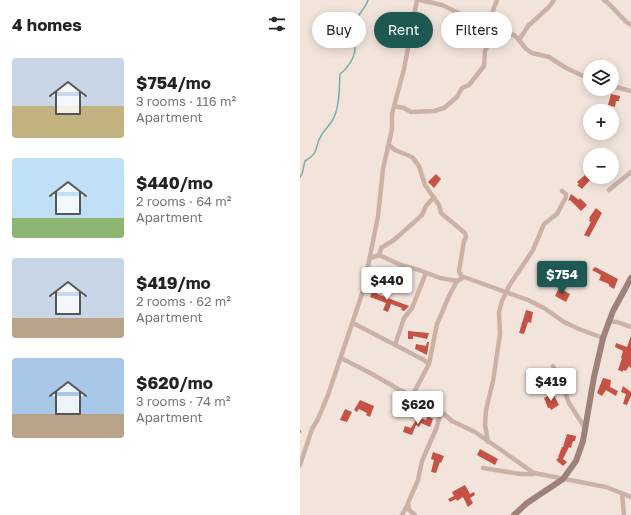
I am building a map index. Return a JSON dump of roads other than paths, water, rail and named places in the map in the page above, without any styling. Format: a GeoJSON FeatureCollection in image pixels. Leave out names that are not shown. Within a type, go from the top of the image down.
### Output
{"type":"FeatureCollection","features":[{"type":"Feature","properties":{"kind":"street"},"geometry":{"type":"LineString","coordinates":[[300,465],[312,429],[328,395],[363,291],[378,216],[383,169],[392,129],[394,106],[404,69],[417,0]]}},
{"type":"Feature","properties":{"kind":"street"},"geometry":{"type":"LineString","coordinates":[[420,0],[442,5],[457,12]]}},
{"type":"Feature","properties":{"kind":"street"},"geometry":{"type":"LineString","coordinates":[[492,12],[497,0]]}},
{"type":"Feature","properties":{"kind":"street"},"geometry":{"type":"LineString","coordinates":[[519,40],[528,26],[549,7],[554,0]]}},
{"type":"Feature","properties":{"kind":"street"},"geometry":{"type":"LineString","coordinates":[[604,0],[623,20],[631,25]]}},
{"type":"Feature","properties":{"kind":"street"},"geometry":{"type":"LineString","coordinates":[[512,35],[532,53],[549,57],[566,68],[583,75]]}},
{"type":"Feature","properties":{"kind":"street"},"geometry":{"type":"LineString","coordinates":[[394,106],[404,108],[411,112],[434,111],[444,108],[457,97],[462,88],[469,85],[484,66],[484,51],[486,48]]}},
{"type":"Feature","properties":{"kind":"street"},"geometry":{"type":"LineString","coordinates":[[619,88],[631,91]]}},
{"type":"Feature","properties":{"kind":"street"},"geometry":{"type":"LineString","coordinates":[[389,145],[395,150],[412,157],[419,166],[425,185],[439,205],[441,213],[466,233],[459,271],[462,277],[506,292],[540,306],[564,322],[603,338]]}},
{"type":"Feature","properties":{"kind":"street"},"geometry":{"type":"LineString","coordinates":[[609,190],[631,172]]}},
{"type":"Feature","properties":{"kind":"street"},"geometry":{"type":"LineString","coordinates":[[488,442],[485,425],[486,410],[500,334],[498,312],[509,286],[533,250],[544,224],[557,214],[566,197],[566,194],[562,191]]}},
{"type":"Feature","properties":{"kind":"street"},"geometry":{"type":"LineString","coordinates":[[378,255],[381,248],[394,240],[422,215],[426,206],[434,197]]}},
{"type":"Feature","properties":{"kind":"street"},"geometry":{"type":"LineString","coordinates":[[370,258],[378,255],[401,266],[419,270],[440,278],[457,281]]}},
{"type":"Feature","properties":{"kind":"street"},"geometry":{"type":"LineString","coordinates":[[394,345],[404,318],[412,308],[426,273]]}},
{"type":"Feature","properties":{"kind":"street"},"geometry":{"type":"LineString","coordinates":[[412,396],[429,364],[437,324],[449,296],[457,281],[462,277]]}},
{"type":"Feature","properties":{"kind":"street"},"geometry":{"type":"LineString","coordinates":[[514,515],[527,503],[563,479],[576,461],[581,446],[594,377],[608,321],[631,278]]}},
{"type":"Feature","properties":{"kind":"street"},"geometry":{"type":"LineString","coordinates":[[608,321],[617,322],[631,327]]}},
{"type":"Feature","properties":{"kind":"street"},"geometry":{"type":"LineString","coordinates":[[353,324],[424,360],[429,364]]}},
{"type":"Feature","properties":{"kind":"street"},"geometry":{"type":"LineString","coordinates":[[340,358],[436,407],[452,421],[475,432],[534,474]]}},
{"type":"Feature","properties":{"kind":"street"},"geometry":{"type":"LineString","coordinates":[[553,366],[572,409],[585,428]]}},
{"type":"Feature","properties":{"kind":"street"},"geometry":{"type":"LineString","coordinates":[[402,515],[418,480],[422,461],[436,429],[441,412]]}},
{"type":"Feature","properties":{"kind":"street"},"geometry":{"type":"LineString","coordinates":[[483,468],[520,474],[534,474],[606,487],[631,496]]}},
{"type":"Feature","properties":{"kind":"street"},"geometry":{"type":"LineString","coordinates":[[622,494],[624,515]]}},
{"type":"Feature","properties":{"kind":"street"},"geometry":{"type":"LineString","coordinates":[[408,504],[409,510],[415,515]]}},
{"type":"Feature","properties":{"kind":"waterway"},"geometry":{"type":"LineString","coordinates":[[300,177],[305,161],[313,155],[321,136],[335,116],[339,98],[340,74],[350,63],[355,52],[355,45],[351,33],[352,27],[368,0]]}}]}
